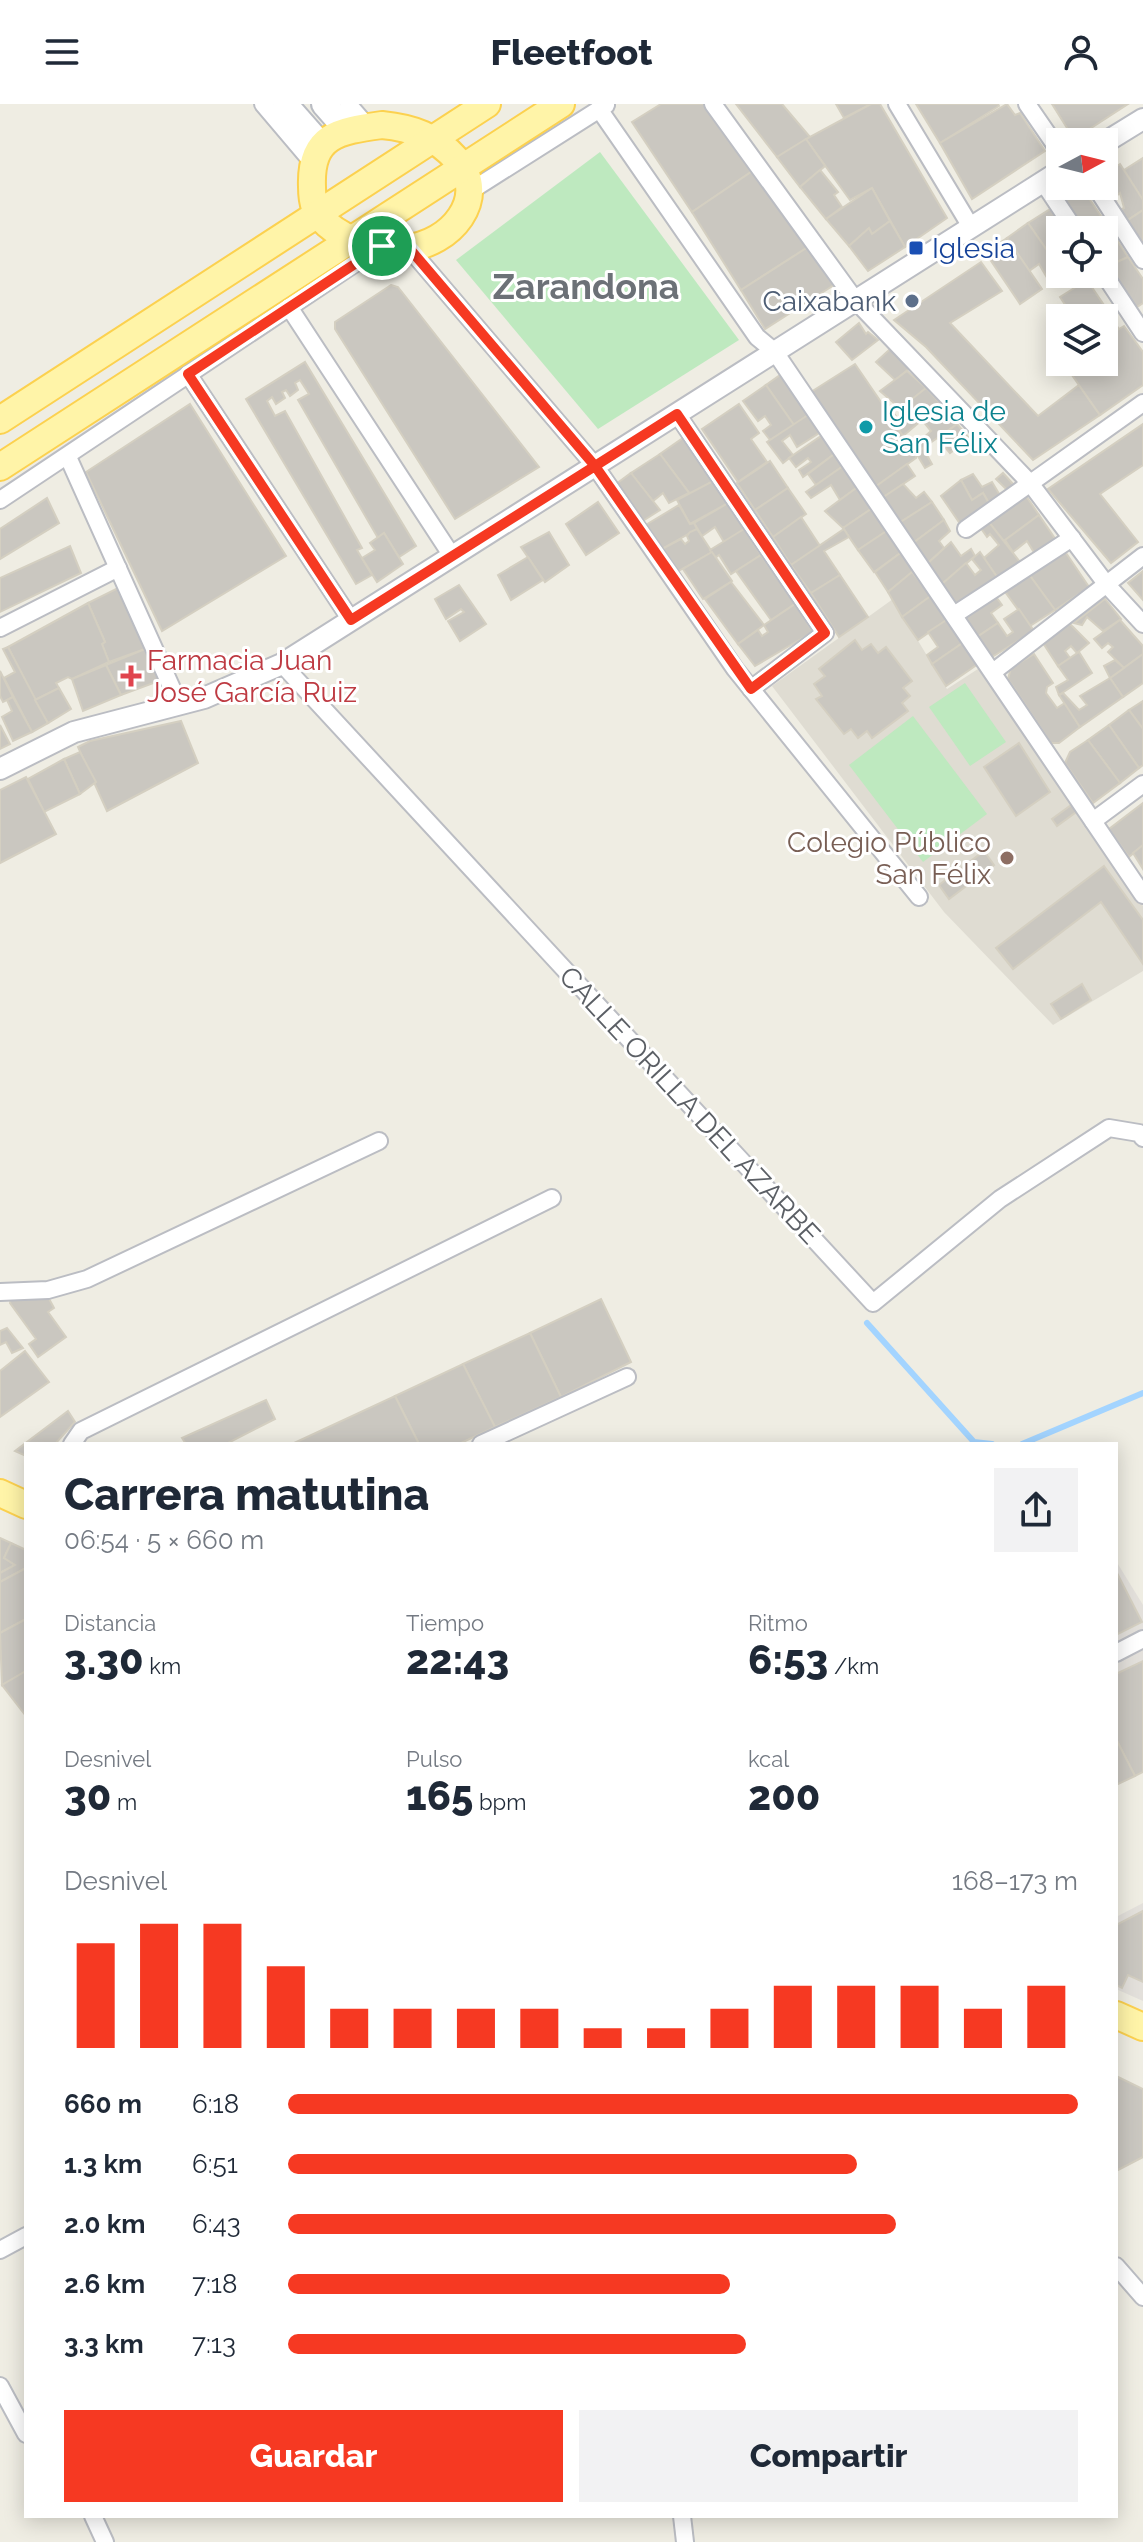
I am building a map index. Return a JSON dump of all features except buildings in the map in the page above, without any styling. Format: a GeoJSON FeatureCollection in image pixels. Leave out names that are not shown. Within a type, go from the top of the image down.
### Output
{"type":"FeatureCollection","features":[{"type":"Feature","properties":{"kind":"main road"},"geometry":{"type":"LineString","coordinates":[[285,104],[317,154],[312,193],[316,215],[351,240],[409,248],[435,238],[457,221],[469,206],[468,179],[434,139],[411,129],[354,120],[324,104]]}},
{"type":"Feature","properties":{"kind":"main road"},"geometry":{"type":"LineString","coordinates":[[0,420],[487,104]]}},
{"type":"Feature","properties":{"kind":"main road"},"geometry":{"type":"LineString","coordinates":[[0,467],[351,240],[468,179],[561,104]]}},
{"type":"Feature","properties":{"kind":"main road"},"geometry":{"type":"LineString","coordinates":[[317,154],[354,120]]}},
{"type":"Feature","properties":{"kind":"main road"},"geometry":{"type":"LineString","coordinates":[[0,1493],[24,1504]]}},
{"type":"Feature","properties":{"kind":"main road"},"geometry":{"type":"LineString","coordinates":[[1118,2016],[1143,2027]]}},
{"type":"Feature","properties":{"kind":"street"},"geometry":{"type":"LineString","coordinates":[[263,104],[317,154]]}},
{"type":"Feature","properties":{"kind":"street"},"geometry":{"type":"LineString","coordinates":[[713,104],[856,301],[1030,483],[1107,585],[1143,624]]}},
{"type":"Feature","properties":{"kind":"street"},"geometry":{"type":"LineString","coordinates":[[897,104],[971,227]]}},
{"type":"Feature","properties":{"kind":"street"},"geometry":{"type":"LineString","coordinates":[[1027,104],[1046,132]]}},
{"type":"Feature","properties":{"kind":"street"},"geometry":{"type":"LineString","coordinates":[[468,179],[603,107],[757,337],[775,352],[1143,895]]}},
{"type":"Feature","properties":{"kind":"street"},"geometry":{"type":"LineString","coordinates":[[1118,134],[1143,119]]}},
{"type":"Feature","properties":{"kind":"street"},"geometry":{"type":"LineString","coordinates":[[0,769],[74,732],[215,694],[282,664],[1046,181]]}},
{"type":"Feature","properties":{"kind":"street"},"geometry":{"type":"LineString","coordinates":[[1104,200],[1143,260]]}},
{"type":"Feature","properties":{"kind":"street"},"geometry":{"type":"LineString","coordinates":[[0,500],[382,246]]}},
{"type":"Feature","properties":{"kind":"street"},"geometry":{"type":"LineString","coordinates":[[409,248],[595,466],[751,689],[919,897]]}},
{"type":"Feature","properties":{"kind":"street"},"geometry":{"type":"LineString","coordinates":[[1113,288],[1143,333]]}},
{"type":"Feature","properties":{"kind":"street"},"geometry":{"type":"LineString","coordinates":[[289,307],[452,556]]}},
{"type":"Feature","properties":{"kind":"street"},"geometry":{"type":"LineString","coordinates":[[188,374],[351,620]]}},
{"type":"Feature","properties":{"kind":"street"},"geometry":{"type":"LineString","coordinates":[[966,529],[1143,403]]}},
{"type":"Feature","properties":{"kind":"street"},"geometry":{"type":"LineString","coordinates":[[677,414],[825,633],[751,689]]}},
{"type":"Feature","properties":{"kind":"street"},"geometry":{"type":"LineString","coordinates":[[68,457],[179,704]]}},
{"type":"Feature","properties":{"kind":"street"},"geometry":{"type":"LineString","coordinates":[[954,615],[1072,538]]}},
{"type":"Feature","properties":{"kind":"street"},"geometry":{"type":"LineString","coordinates":[[993,672],[1143,556]]}},
{"type":"Feature","properties":{"kind":"street"},"geometry":{"type":"LineString","coordinates":[[0,628],[118,568]]}},
{"type":"Feature","properties":{"kind":"street","name":"CALLE ORILLA DEL AZARBE"},"geometry":{"type":"LineString","coordinates":[[282,664],[873,1303],[1000,1199],[1109,1128],[1139,1133],[1143,1138]]}},
{"type":"Feature","properties":{"kind":"street"},"geometry":{"type":"LineString","coordinates":[[1093,821],[1143,784]]}},
{"type":"Feature","properties":{"kind":"street"},"geometry":{"type":"LineString","coordinates":[[0,1292],[48,1290],[87,1279],[379,1141]]}},
{"type":"Feature","properties":{"kind":"street"},"geometry":{"type":"LineString","coordinates":[[73,1442],[81,1431],[552,1198]]}},
{"type":"Feature","properties":{"kind":"street"},"geometry":{"type":"LineString","coordinates":[[485,1442],[627,1377]]}},
{"type":"Feature","properties":{"kind":"street"},"geometry":{"type":"LineString","coordinates":[[1118,1652],[1143,1639]]}},
{"type":"Feature","properties":{"kind":"street"},"geometry":{"type":"LineString","coordinates":[[0,2250],[24,2237]]}},
{"type":"Feature","properties":{"kind":"street"},"geometry":{"type":"LineString","coordinates":[[1118,2268],[1143,2297]]}},
{"type":"Feature","properties":{"kind":"street"},"geometry":{"type":"LineString","coordinates":[[0,2386],[24,2430]]}},
{"type":"Feature","properties":{"kind":"street"},"geometry":{"type":"LineString","coordinates":[[94,2518],[105,2542]]}},
{"type":"Feature","properties":{"kind":"street"},"geometry":{"type":"LineString","coordinates":[[682,2518],[685,2542]]}},
{"type":"Feature","properties":{"kind":"shaded area","name":"Colegio Público San Félix"},"geometry":{"type":"Polygon","coordinates":[[[893,599],[947,689],[981,667],[1143,906],[1143,971],[1053,1025],[944,912],[772,686],[893,599]]]}},
{"type":"Feature","properties":{"kind":"shaded area"},"geometry":{"type":"Polygon","coordinates":[[[1118,1564],[1143,1605],[1143,1772],[1118,1785],[1118,1564]]]}},
{"type":"Feature","properties":{"kind":"shaded area"},"geometry":{"type":"Polygon","coordinates":[[[1143,1903],[1143,2001],[1118,1990],[1118,1916],[1143,1903]]]}},
{"type":"Feature","properties":{"kind":"green space"},"geometry":{"type":"Polygon","coordinates":[[[600,152],[739,340],[598,429],[456,260],[600,152]]]}},
{"type":"Feature","properties":{"kind":"green space"},"geometry":{"type":"Polygon","coordinates":[[[965,683],[1006,742],[970,766],[929,707],[965,683]]]}},
{"type":"Feature","properties":{"kind":"green space"},"geometry":{"type":"Polygon","coordinates":[[[913,716],[987,814],[923,862],[849,765],[913,716]]]}},
{"type":"Feature","properties":{"kind":"waterway"},"geometry":{"type":"LineString","coordinates":[[867,1323],[974,1442]]}},
{"type":"Feature","properties":{"kind":"waterway"},"geometry":{"type":"LineString","coordinates":[[1027,1442],[1143,1393]]}},
{"type":"Feature","properties":{"kind":"place","name":"Iglesia"},"geometry":{"type":"Point","coordinates":[916,248]}},
{"type":"Feature","properties":{"kind":"place","name":"Caixabank"},"geometry":{"type":"Point","coordinates":[912,301]}},
{"type":"Feature","properties":{"kind":"place","name":"Iglesia de San Félix"},"geometry":{"type":"Point","coordinates":[866,427]}},
{"type":"Feature","properties":{"kind":"place","name":"Farmacia Juan José García Ruiz"},"geometry":{"type":"Point","coordinates":[131,676]}},
{"type":"Feature","properties":{"kind":"place","name":"Colegio Público San Félix"},"geometry":{"type":"Point","coordinates":[1007,858]}},
{"type":"Feature","properties":{"kind":"district","name":"Zarandona"},"geometry":{"type":"Point","coordinates":[586,286]}},
{"type":"Feature","properties":{"kind":"route"},"geometry":{"type":"LineString","coordinates":[[382,246],[188,374],[351,620],[595,466],[751,689],[825,633],[677,414],[595,466],[409,248],[382,246]]}}]}
